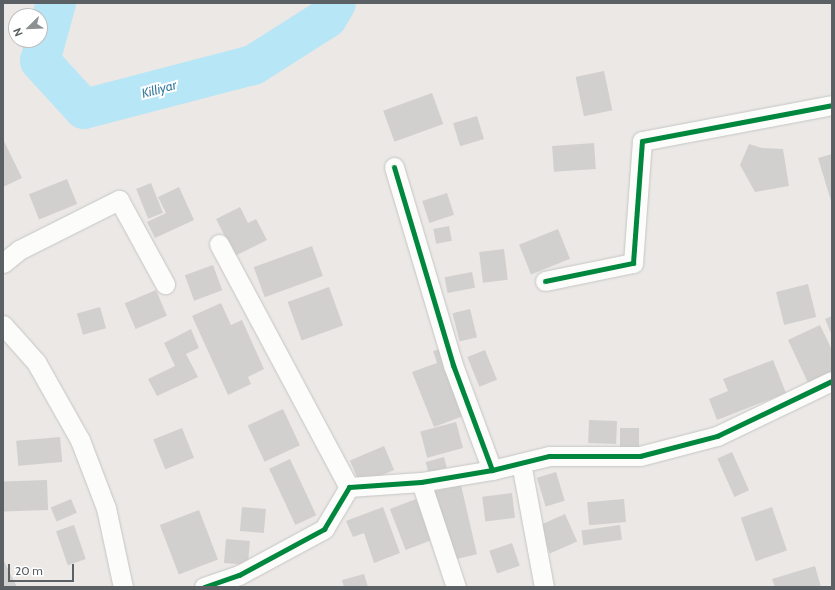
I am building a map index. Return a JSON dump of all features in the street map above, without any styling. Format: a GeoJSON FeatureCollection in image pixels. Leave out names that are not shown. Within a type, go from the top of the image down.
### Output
{"type":"FeatureCollection","features":[{"type":"Feature","properties":{"kind":"street"},"geometry":{"type":"LineString","coordinates":[[545,281],[633,263],[642,141],[832,105]]}},
{"type":"Feature","properties":{"kind":"street"},"geometry":{"type":"LineString","coordinates":[[394,167],[453,365],[492,470]]}},
{"type":"Feature","properties":{"kind":"street"},"geometry":{"type":"LineString","coordinates":[[3,263],[19,250],[119,200],[165,284]]}},
{"type":"Feature","properties":{"kind":"street"},"geometry":{"type":"LineString","coordinates":[[219,244],[349,487]]}},
{"type":"Feature","properties":{"kind":"street"},"geometry":{"type":"LineString","coordinates":[[3,326],[36,362],[80,440],[106,508],[123,587]]}},
{"type":"Feature","properties":{"kind":"street"},"geometry":{"type":"LineString","coordinates":[[349,487],[421,482],[492,470],[549,456],[640,456],[717,436],[832,381]]}},
{"type":"Feature","properties":{"kind":"street"},"geometry":{"type":"LineString","coordinates":[[520,463],[544,587]]}},
{"type":"Feature","properties":{"kind":"street"},"geometry":{"type":"LineString","coordinates":[[421,482],[456,587]]}},
{"type":"Feature","properties":{"kind":"street"},"geometry":{"type":"LineString","coordinates":[[204,587],[239,575],[324,529],[349,487]]}},
{"type":"Feature","properties":{"kind":"building"},"geometry":{"type":"Polygon","coordinates":[[[604,71],[612,110],[584,116],[576,77],[604,71]]]}},
{"type":"Feature","properties":{"kind":"building"},"geometry":{"type":"Polygon","coordinates":[[[432,93],[443,124],[394,142],[383,111],[432,93]]]}},
{"type":"Feature","properties":{"kind":"building"},"geometry":{"type":"Polygon","coordinates":[[[477,116],[484,139],[460,146],[453,123],[477,116]]]}},
{"type":"Feature","properties":{"kind":"building"},"geometry":{"type":"Polygon","coordinates":[[[3,139],[22,178],[3,187],[3,139]]]}},
{"type":"Feature","properties":{"kind":"building"},"geometry":{"type":"Polygon","coordinates":[[[594,143],[596,169],[554,172],[552,146],[594,143]]]}},
{"type":"Feature","properties":{"kind":"building"},"geometry":{"type":"Polygon","coordinates":[[[749,144],[762,148],[783,149],[789,186],[755,192],[740,165],[749,144]]]}},
{"type":"Feature","properties":{"kind":"building"},"geometry":{"type":"Polygon","coordinates":[[[832,154],[832,204],[818,158],[832,154]]]}},
{"type":"Feature","properties":{"kind":"building"},"geometry":{"type":"Polygon","coordinates":[[[67,179],[77,204],[39,219],[29,194],[67,179]]]}},
{"type":"Feature","properties":{"kind":"building"},"geometry":{"type":"Polygon","coordinates":[[[151,183],[163,213],[148,219],[136,189],[151,183]]]}},
{"type":"Feature","properties":{"kind":"building"},"geometry":{"type":"Polygon","coordinates":[[[179,187],[194,220],[155,238],[147,222],[166,213],[158,197],[179,187]]]}},
{"type":"Feature","properties":{"kind":"building"},"geometry":{"type":"Polygon","coordinates":[[[447,193],[454,215],[429,223],[422,201],[447,193]]]}},
{"type":"Feature","properties":{"kind":"building"},"geometry":{"type":"Polygon","coordinates":[[[240,207],[248,223],[256,219],[267,240],[235,256],[216,219],[240,207]]]}},
{"type":"Feature","properties":{"kind":"building"},"geometry":{"type":"Polygon","coordinates":[[[449,226],[452,241],[436,244],[433,229],[449,226]]]}},
{"type":"Feature","properties":{"kind":"building"},"geometry":{"type":"Polygon","coordinates":[[[558,229],[570,259],[531,274],[519,245],[558,229]]]}},
{"type":"Feature","properties":{"kind":"building"},"geometry":{"type":"Polygon","coordinates":[[[312,246],[323,276],[265,297],[254,267],[312,246]]]}},
{"type":"Feature","properties":{"kind":"building"},"geometry":{"type":"Polygon","coordinates":[[[504,249],[508,280],[483,283],[479,252],[504,249]]]}},
{"type":"Feature","properties":{"kind":"building"},"geometry":{"type":"Polygon","coordinates":[[[213,265],[222,290],[194,301],[185,275],[213,265]]]}},
{"type":"Feature","properties":{"kind":"building"},"geometry":{"type":"Polygon","coordinates":[[[472,272],[475,288],[448,293],[445,277],[472,272]]]}},
{"type":"Feature","properties":{"kind":"building"},"geometry":{"type":"Polygon","coordinates":[[[808,284],[816,317],[784,325],[776,292],[808,284]]]}},
{"type":"Feature","properties":{"kind":"building"},"geometry":{"type":"Polygon","coordinates":[[[329,287],[343,326],[302,341],[288,302],[329,287]]]}},
{"type":"Feature","properties":{"kind":"building"},"geometry":{"type":"Polygon","coordinates":[[[156,290],[167,316],[136,329],[125,303],[156,290]]]}},
{"type":"Feature","properties":{"kind":"building"},"geometry":{"type":"Polygon","coordinates":[[[221,303],[231,325],[242,320],[264,369],[248,377],[251,384],[228,395],[192,316],[221,303]]]}},
{"type":"Feature","properties":{"kind":"building"},"geometry":{"type":"Polygon","coordinates":[[[100,307],[106,328],[83,335],[77,314],[100,307]]]}},
{"type":"Feature","properties":{"kind":"building"},"geometry":{"type":"Polygon","coordinates":[[[470,309],[477,337],[460,341],[453,313],[470,309]]]}},
{"type":"Feature","properties":{"kind":"building"},"geometry":{"type":"Polygon","coordinates":[[[832,316],[832,336],[825,319],[832,316]]]}},
{"type":"Feature","properties":{"kind":"building"},"geometry":{"type":"Polygon","coordinates":[[[820,325],[832,350],[832,377],[810,387],[788,340],[820,325]]]}},
{"type":"Feature","properties":{"kind":"building"},"geometry":{"type":"Polygon","coordinates":[[[191,329],[199,348],[186,354],[198,377],[157,396],[148,379],[175,366],[164,343],[191,329]]]}},
{"type":"Feature","properties":{"kind":"building"},"geometry":{"type":"Polygon","coordinates":[[[440,349],[466,415],[434,427],[412,372],[437,363],[433,351],[440,349]]]}},
{"type":"Feature","properties":{"kind":"building"},"geometry":{"type":"Polygon","coordinates":[[[485,350],[497,380],[479,387],[467,357],[485,350]]]}},
{"type":"Feature","properties":{"kind":"building"},"geometry":{"type":"Polygon","coordinates":[[[773,360],[786,393],[717,420],[709,399],[728,391],[723,379],[773,360]]]}},
{"type":"Feature","properties":{"kind":"building"},"geometry":{"type":"Polygon","coordinates":[[[283,409],[300,445],[265,462],[248,425],[283,409]]]}},
{"type":"Feature","properties":{"kind":"building"},"geometry":{"type":"Polygon","coordinates":[[[589,420],[617,421],[616,444],[588,443],[589,420]]]}},
{"type":"Feature","properties":{"kind":"building"},"geometry":{"type":"Polygon","coordinates":[[[456,422],[463,448],[427,458],[420,432],[456,422]]]}},
{"type":"Feature","properties":{"kind":"building"},"geometry":{"type":"Polygon","coordinates":[[[182,428],[194,458],[165,469],[153,440],[182,428]]]}},
{"type":"Feature","properties":{"kind":"building"},"geometry":{"type":"Polygon","coordinates":[[[620,428],[639,428],[639,449],[620,449],[620,428]]]}},
{"type":"Feature","properties":{"kind":"building"},"geometry":{"type":"Polygon","coordinates":[[[60,437],[62,462],[18,466],[16,441],[60,437]]]}},
{"type":"Feature","properties":{"kind":"building"},"geometry":{"type":"Polygon","coordinates":[[[384,446],[394,470],[360,484],[350,460],[384,446]]]}},
{"type":"Feature","properties":{"kind":"building"},"geometry":{"type":"Polygon","coordinates":[[[732,452],[749,490],[734,497],[717,459],[732,452]]]}},
{"type":"Feature","properties":{"kind":"building"},"geometry":{"type":"Polygon","coordinates":[[[444,457],[447,468],[428,473],[426,462],[444,457]]]}},
{"type":"Feature","properties":{"kind":"building"},"geometry":{"type":"Polygon","coordinates":[[[290,459],[316,515],[295,525],[269,469],[290,459]]]}},
{"type":"Feature","properties":{"kind":"building"},"geometry":{"type":"Polygon","coordinates":[[[556,472],[565,501],[546,507],[537,478],[556,472]]]}},
{"type":"Feature","properties":{"kind":"building"},"geometry":{"type":"Polygon","coordinates":[[[47,480],[48,510],[4,512],[3,482],[47,480]]]}},
{"type":"Feature","properties":{"kind":"building"},"geometry":{"type":"Polygon","coordinates":[[[461,485],[477,554],[448,561],[432,492],[461,485]]]}},
{"type":"Feature","properties":{"kind":"building"},"geometry":{"type":"Polygon","coordinates":[[[512,493],[515,518],[485,521],[482,497],[512,493]]]}},
{"type":"Feature","properties":{"kind":"building"},"geometry":{"type":"Polygon","coordinates":[[[71,499],[77,513],[57,521],[51,508],[71,499]]]}},
{"type":"Feature","properties":{"kind":"building"},"geometry":{"type":"Polygon","coordinates":[[[416,499],[432,540],[406,550],[390,509],[416,499]]]}},
{"type":"Feature","properties":{"kind":"building"},"geometry":{"type":"Polygon","coordinates":[[[624,499],[626,522],[589,525],[587,502],[624,499]]]}},
{"type":"Feature","properties":{"kind":"building"},"geometry":{"type":"Polygon","coordinates":[[[242,507],[266,509],[264,533],[240,531],[242,507]]]}},
{"type":"Feature","properties":{"kind":"building"},"geometry":{"type":"Polygon","coordinates":[[[383,507],[400,553],[374,563],[364,533],[353,537],[346,521],[383,507]]]}},
{"type":"Feature","properties":{"kind":"building"},"geometry":{"type":"Polygon","coordinates":[[[772,507],[787,550],[756,561],[741,518],[772,507]]]}},
{"type":"Feature","properties":{"kind":"building"},"geometry":{"type":"Polygon","coordinates":[[[199,510],[218,559],[179,575],[160,525],[199,510]]]}},
{"type":"Feature","properties":{"kind":"building"},"geometry":{"type":"Polygon","coordinates":[[[565,514],[577,541],[550,554],[538,526],[565,514]]]}},
{"type":"Feature","properties":{"kind":"building"},"geometry":{"type":"Polygon","coordinates":[[[74,525],[86,559],[68,565],[56,531],[74,525]]]}},
{"type":"Feature","properties":{"kind":"building"},"geometry":{"type":"Polygon","coordinates":[[[620,525],[622,540],[583,545],[581,530],[620,525]]]}},
{"type":"Feature","properties":{"kind":"building"},"geometry":{"type":"Polygon","coordinates":[[[226,539],[250,541],[248,565],[224,563],[226,539]]]}},
{"type":"Feature","properties":{"kind":"building"},"geometry":{"type":"Polygon","coordinates":[[[512,543],[520,566],[497,574],[489,551],[512,543]]]}},
{"type":"Feature","properties":{"kind":"building"},"geometry":{"type":"Polygon","coordinates":[[[3,559],[17,587],[3,587],[3,559]]]}},
{"type":"Feature","properties":{"kind":"building"},"geometry":{"type":"Polygon","coordinates":[[[815,566],[821,587],[775,587],[772,579],[815,566]]]}},
{"type":"Feature","properties":{"kind":"building"},"geometry":{"type":"Polygon","coordinates":[[[364,574],[368,587],[344,587],[342,580],[364,574]]]}},
{"type":"Feature","properties":{"kind":"waterway","name":"Killiyar"},"geometry":{"type":"LineString","coordinates":[[56,3],[40,61],[84,109],[253,65],[327,18],[336,3]]}},
{"type":"Feature","properties":{"kind":"cycle path"},"geometry":{"type":"LineString","coordinates":[[545,281],[633,263],[642,141],[832,105]]}},
{"type":"Feature","properties":{"kind":"cycle path"},"geometry":{"type":"LineString","coordinates":[[394,167],[453,365],[492,470]]}},
{"type":"Feature","properties":{"kind":"cycle path"},"geometry":{"type":"LineString","coordinates":[[204,587],[239,575],[324,529],[349,487],[421,482],[492,470],[549,456],[640,456],[717,436],[832,381]]}}]}
